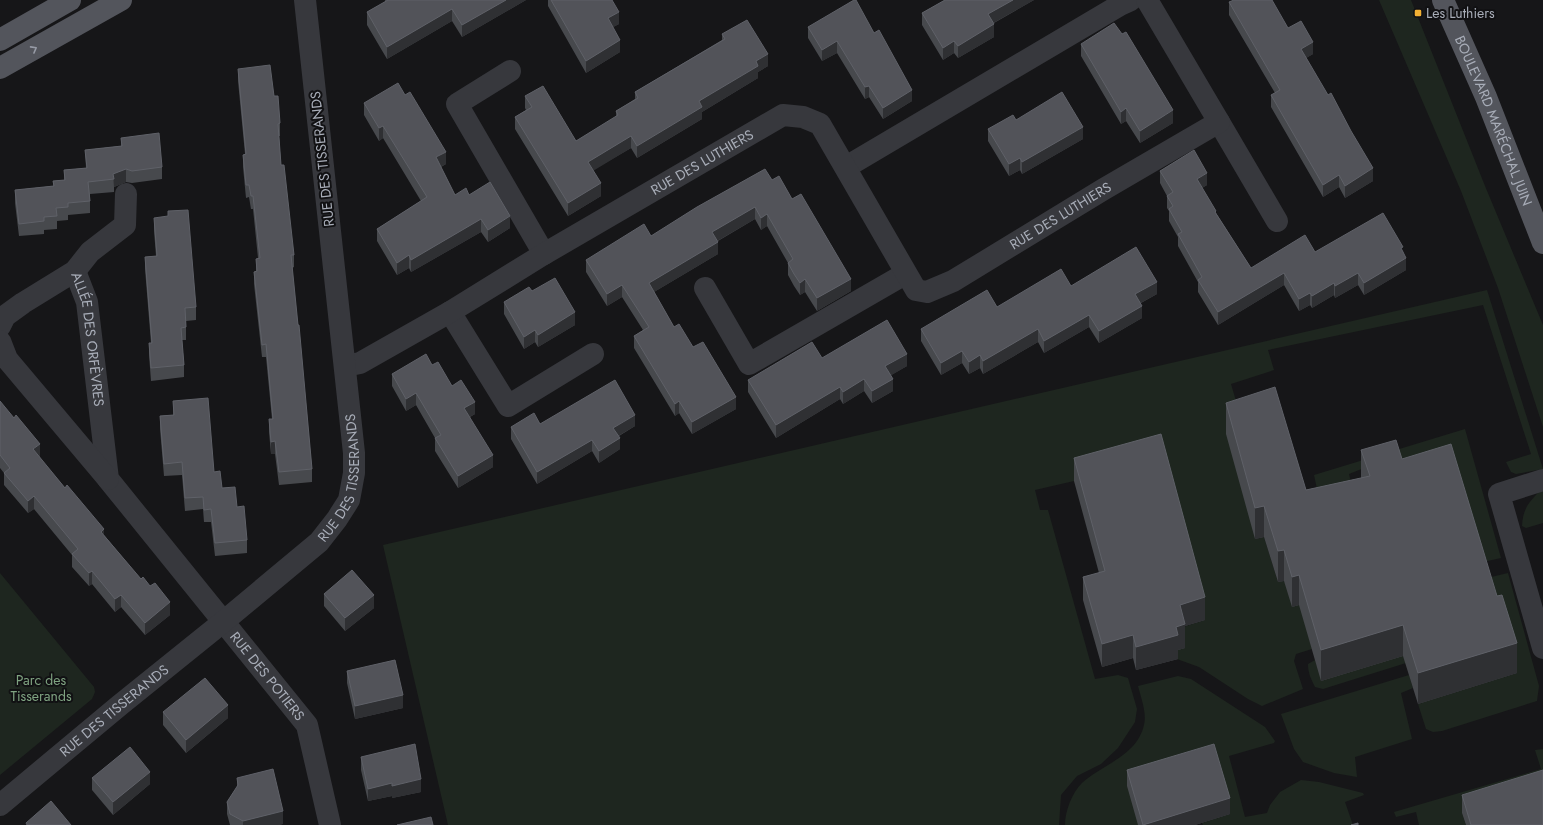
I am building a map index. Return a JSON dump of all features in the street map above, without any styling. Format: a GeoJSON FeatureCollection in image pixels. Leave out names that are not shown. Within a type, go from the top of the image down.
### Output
{"type":"FeatureCollection","features":[{"type":"Feature","properties":{"kind":"main road"},"geometry":{"type":"LineString","coordinates":[[0,40],[70,0]]}},
{"type":"Feature","properties":{"kind":"main road"},"geometry":{"type":"LineString","coordinates":[[0,68],[121,0]]}},
{"type":"Feature","properties":{"kind":"main road","name":"BOULEVARD MARÉCHAL JUIN"},"geometry":{"type":"LineString","coordinates":[[1444,0],[1486,96],[1543,243]]}},
{"type":"Feature","properties":{"kind":"street","name":"RUE DES TISSERANDS"},"geometry":{"type":"LineString","coordinates":[[0,805],[319,542],[337,520],[349,500],[354,473],[354,453],[304,0]]}},
{"type":"Feature","properties":{"kind":"street"},"geometry":{"type":"LineString","coordinates":[[846,166],[1113,9],[1131,0]]}},
{"type":"Feature","properties":{"kind":"street"},"geometry":{"type":"LineString","coordinates":[[1147,0],[1276,221]]}},
{"type":"Feature","properties":{"kind":"street"},"geometry":{"type":"LineString","coordinates":[[510,71],[457,104],[544,254]]}},
{"type":"Feature","properties":{"kind":"street","name":"RUE DES LUTHIERS"},"geometry":{"type":"LineString","coordinates":[[345,366],[360,362],[450,312],[544,254],[783,115],[803,117],[820,124],[846,166],[905,274],[916,290],[927,292],[953,281],[1104,189],[1219,122]]}},
{"type":"Feature","properties":{"kind":"street"},"geometry":{"type":"LineString","coordinates":[[75,271],[90,252],[125,225],[126,194]]}},
{"type":"Feature","properties":{"kind":"street","name":"ALLÉE DES ORFÈVRES"},"geometry":{"type":"LineString","coordinates":[[0,326],[5,316],[23,303],[75,271],[87,302],[108,479]]}},
{"type":"Feature","properties":{"kind":"street"},"geometry":{"type":"LineString","coordinates":[[705,288],[749,364],[905,274]]}},
{"type":"Feature","properties":{"kind":"street"},"geometry":{"type":"LineString","coordinates":[[450,312],[508,406],[593,354]]}},
{"type":"Feature","properties":{"kind":"street"},"geometry":{"type":"LineString","coordinates":[[0,341],[7,359],[108,479],[223,622]]}},
{"type":"Feature","properties":{"kind":"street"},"geometry":{"type":"LineString","coordinates":[[1543,480],[1499,494],[1543,648]]}},
{"type":"Feature","properties":{"kind":"street","name":"RUE DES POTIERS"},"geometry":{"type":"LineString","coordinates":[[223,622],[308,725],[330,825]]}},
{"type":"Feature","properties":{"kind":"green space"},"geometry":{"type":"Polygon","coordinates":[[[1379,0],[1411,0],[1485,186],[1543,325],[1543,427],[1498,288],[1461,191],[1379,0]]]}},
{"type":"Feature","properties":{"kind":"green space"},"geometry":{"type":"Polygon","coordinates":[[[1487,290],[1543,469],[1516,474],[1511,472],[1506,462],[1531,454],[1483,305],[1268,350],[1274,370],[1231,384],[1244,428],[1255,539],[1264,537],[1278,582],[1284,581],[1300,605],[1312,649],[1296,654],[1294,661],[1303,689],[1262,706],[1248,699],[1199,667],[1177,659],[1180,628],[1205,620],[1074,481],[1035,490],[1040,510],[1048,510],[1095,679],[1118,675],[1128,678],[1137,709],[1135,722],[1118,748],[1101,764],[1077,776],[1061,795],[1059,825],[448,825],[383,545],[1487,290]]]}},
{"type":"Feature","properties":{"kind":"green space"},"geometry":{"type":"Polygon","coordinates":[[[1465,429],[1501,558],[1483,562],[1487,578],[1508,573],[1539,686],[1537,701],[1442,731],[1433,732],[1426,729],[1418,704],[1517,673],[1379,462],[1349,474],[1357,509],[1323,517],[1314,475],[1465,429]]]}},
{"type":"Feature","properties":{"kind":"green space"},"geometry":{"type":"Polygon","coordinates":[[[1543,488],[1543,523],[1526,528],[1522,526],[1526,509],[1543,488]]]}},
{"type":"Feature","properties":{"kind":"green space","name":"Parc des Tisserands"},"geometry":{"type":"Polygon","coordinates":[[[0,573],[94,687],[95,692],[92,699],[0,775],[0,573]]]}},
{"type":"Feature","properties":{"kind":"green space"},"geometry":{"type":"Polygon","coordinates":[[[1398,635],[1406,663],[1323,689],[1315,687],[1309,673],[1308,664],[1315,660],[1322,680],[1398,635]]]}},
{"type":"Feature","properties":{"kind":"green space"},"geometry":{"type":"Polygon","coordinates":[[[1409,675],[1413,688],[1401,693],[1412,739],[1355,757],[1357,777],[1334,773],[1303,762],[1294,749],[1281,714],[1409,675]]]}},
{"type":"Feature","properties":{"kind":"green space"},"geometry":{"type":"Polygon","coordinates":[[[1178,676],[1191,679],[1265,727],[1275,741],[1274,743],[1229,756],[1245,817],[1267,813],[1270,805],[1280,792],[1301,780],[1319,782],[1363,793],[1364,795],[1345,802],[1353,825],[1203,825],[1202,823],[1230,814],[1138,825],[1065,825],[1066,814],[1070,802],[1078,787],[1090,776],[1127,752],[1140,736],[1144,725],[1145,716],[1138,686],[1178,676]]]}},
{"type":"Feature","properties":{"kind":"green space"},"geometry":{"type":"Polygon","coordinates":[[[1543,749],[1543,788],[1462,813],[1466,825],[1419,825],[1416,812],[1396,817],[1394,812],[1541,769],[1535,750],[1543,749]]]}},
{"type":"Feature","properties":{"kind":"building"},"geometry":{"type":"Polygon","coordinates":[[[388,0],[506,0],[462,25],[452,9],[387,47],[367,12],[388,0]]]}},
{"type":"Feature","properties":{"kind":"building"},"geometry":{"type":"Polygon","coordinates":[[[551,0],[612,0],[619,12],[608,18],[620,40],[586,61],[551,0]]]}},
{"type":"Feature","properties":{"kind":"building"},"geometry":{"type":"Polygon","coordinates":[[[856,0],[874,33],[879,30],[912,90],[883,108],[869,86],[865,87],[837,41],[822,50],[808,27],[856,0]]]}},
{"type":"Feature","properties":{"kind":"building"},"geometry":{"type":"Polygon","coordinates":[[[945,0],[1013,0],[988,14],[994,24],[958,46],[954,41],[943,48],[922,13],[945,0]]]}},
{"type":"Feature","properties":{"kind":"building"},"geometry":{"type":"Polygon","coordinates":[[[1234,0],[1272,0],[1288,28],[1301,21],[1313,42],[1301,49],[1328,95],[1331,93],[1373,168],[1345,186],[1339,175],[1323,185],[1271,95],[1280,90],[1229,2],[1234,0]]]}},
{"type":"Feature","properties":{"kind":"building"},"geometry":{"type":"Polygon","coordinates":[[[747,20],[768,54],[756,61],[758,66],[699,101],[702,107],[637,146],[631,136],[588,162],[601,183],[568,203],[515,117],[532,107],[525,96],[543,86],[576,141],[618,115],[616,111],[638,98],[635,92],[725,39],[722,34],[747,20]]]}},
{"type":"Feature","properties":{"kind":"building"},"geometry":{"type":"Polygon","coordinates":[[[1114,23],[1122,34],[1126,32],[1173,110],[1140,131],[1126,108],[1121,112],[1081,44],[1114,23]]]}},
{"type":"Feature","properties":{"kind":"building"},"geometry":{"type":"Polygon","coordinates":[[[270,65],[274,96],[278,96],[280,123],[278,124],[281,165],[284,165],[294,255],[291,255],[312,469],[279,472],[275,441],[271,442],[269,419],[273,419],[266,344],[262,345],[254,272],[257,271],[256,259],[260,258],[253,196],[251,196],[249,185],[246,185],[243,155],[246,154],[238,69],[270,65]]]}},
{"type":"Feature","properties":{"kind":"building"},"geometry":{"type":"Polygon","coordinates":[[[398,83],[405,95],[410,92],[446,152],[436,157],[455,195],[466,188],[469,195],[490,182],[510,216],[488,230],[481,219],[411,260],[409,255],[397,263],[377,229],[427,197],[383,126],[379,128],[364,103],[398,83]]]}},
{"type":"Feature","properties":{"kind":"building"},"geometry":{"type":"Polygon","coordinates":[[[1062,92],[1083,127],[1022,162],[1020,158],[1009,164],[988,129],[1013,115],[1016,120],[1062,92]]]}},
{"type":"Feature","properties":{"kind":"building"},"geometry":{"type":"Polygon","coordinates":[[[159,133],[162,167],[132,171],[126,169],[113,174],[114,179],[88,182],[90,201],[68,203],[68,207],[56,208],[57,216],[44,217],[44,221],[19,224],[15,190],[54,186],[53,181],[65,180],[64,170],[87,168],[85,150],[122,146],[121,138],[159,133]]]}},
{"type":"Feature","properties":{"kind":"building"},"geometry":{"type":"Polygon","coordinates":[[[1194,150],[1207,173],[1197,179],[1216,211],[1215,212],[1251,268],[1305,235],[1315,252],[1383,213],[1403,247],[1401,248],[1406,258],[1364,283],[1358,273],[1335,286],[1334,283],[1312,296],[1310,293],[1299,299],[1284,273],[1218,312],[1198,280],[1202,277],[1178,234],[1182,232],[1169,209],[1173,206],[1167,196],[1173,192],[1160,171],[1194,150]]]}},
{"type":"Feature","properties":{"kind":"building"},"geometry":{"type":"Polygon","coordinates":[[[765,169],[772,180],[779,176],[792,199],[801,194],[851,279],[817,298],[805,279],[800,283],[794,274],[788,263],[793,259],[767,214],[761,218],[755,207],[712,232],[718,242],[649,283],[674,327],[679,324],[693,347],[703,342],[736,397],[692,422],[679,401],[675,404],[634,336],[649,327],[622,285],[607,294],[586,260],[644,224],[651,236],[697,207],[765,169]]]}},
{"type":"Feature","properties":{"kind":"building"},"geometry":{"type":"Polygon","coordinates":[[[188,210],[196,307],[185,308],[186,327],[181,328],[184,365],[151,368],[149,343],[152,343],[145,257],[157,256],[154,218],[168,216],[168,211],[188,210]]]}},
{"type":"Feature","properties":{"kind":"building"},"geometry":{"type":"Polygon","coordinates":[[[1136,247],[1157,282],[1135,294],[1142,306],[1099,331],[1089,315],[1044,341],[1038,329],[983,361],[980,355],[969,362],[962,351],[941,363],[921,329],[987,290],[997,307],[1061,269],[1071,286],[1136,247]]]}},
{"type":"Feature","properties":{"kind":"building"},"geometry":{"type":"Polygon","coordinates":[[[555,278],[575,312],[538,335],[535,330],[524,337],[504,302],[529,287],[532,291],[555,278]]]}},
{"type":"Feature","properties":{"kind":"building"},"geometry":{"type":"Polygon","coordinates":[[[887,320],[907,354],[885,366],[893,379],[872,391],[864,379],[843,392],[840,387],[776,425],[748,380],[812,342],[822,358],[887,320]]]}},
{"type":"Feature","properties":{"kind":"building"},"geometry":{"type":"Polygon","coordinates":[[[426,354],[432,365],[438,362],[452,386],[461,380],[475,402],[464,408],[493,455],[458,476],[435,438],[441,435],[416,393],[406,399],[392,374],[426,354]]]}},
{"type":"Feature","properties":{"kind":"building"},"geometry":{"type":"Polygon","coordinates":[[[615,380],[635,415],[613,428],[620,438],[599,451],[592,440],[537,472],[511,427],[534,413],[540,424],[615,380]]]}},
{"type":"Feature","properties":{"kind":"building"},"geometry":{"type":"Polygon","coordinates":[[[1275,387],[1306,490],[1370,476],[1361,450],[1396,440],[1402,459],[1451,444],[1497,596],[1502,595],[1517,643],[1418,673],[1403,625],[1321,650],[1299,575],[1292,577],[1284,550],[1278,551],[1264,506],[1255,508],[1226,403],[1275,387]]]}},
{"type":"Feature","properties":{"kind":"building"},"geometry":{"type":"Polygon","coordinates":[[[208,398],[214,472],[220,471],[222,488],[235,487],[237,507],[244,506],[247,540],[215,543],[211,509],[204,510],[203,497],[185,498],[182,462],[164,464],[160,416],[174,415],[173,401],[208,398]]]}},
{"type":"Feature","properties":{"kind":"building"},"geometry":{"type":"Polygon","coordinates":[[[0,401],[14,418],[16,415],[40,444],[33,449],[65,488],[67,485],[104,529],[101,532],[141,579],[143,577],[150,586],[155,583],[170,602],[145,623],[121,595],[115,599],[92,571],[89,573],[72,554],[78,549],[34,496],[28,501],[4,473],[10,468],[0,455],[0,401]]]}},
{"type":"Feature","properties":{"kind":"building"},"geometry":{"type":"Polygon","coordinates":[[[1161,434],[1205,597],[1180,605],[1185,624],[1176,627],[1178,635],[1136,647],[1133,635],[1102,644],[1083,577],[1105,571],[1074,458],[1161,434]]]}},
{"type":"Feature","properties":{"kind":"building"},"geometry":{"type":"Polygon","coordinates":[[[352,570],[374,595],[345,618],[324,594],[352,570]]]}},
{"type":"Feature","properties":{"kind":"building"},"geometry":{"type":"Polygon","coordinates":[[[395,660],[403,695],[355,706],[347,671],[395,660]]]}},
{"type":"Feature","properties":{"kind":"building"},"geometry":{"type":"Polygon","coordinates":[[[205,678],[228,705],[186,740],[163,712],[205,678]]]}},
{"type":"Feature","properties":{"kind":"building"},"geometry":{"type":"Polygon","coordinates":[[[415,744],[421,779],[392,786],[392,783],[368,789],[361,757],[415,744]]]}},
{"type":"Feature","properties":{"kind":"building"},"geometry":{"type":"Polygon","coordinates":[[[1214,744],[1230,798],[1143,825],[1127,770],[1214,744]]]}},
{"type":"Feature","properties":{"kind":"building"},"geometry":{"type":"Polygon","coordinates":[[[130,747],[150,772],[113,802],[92,778],[130,747]]]}},
{"type":"Feature","properties":{"kind":"building"},"geometry":{"type":"Polygon","coordinates":[[[273,769],[283,811],[243,821],[230,814],[227,802],[238,785],[237,778],[273,769]]]}},
{"type":"Feature","properties":{"kind":"building"},"geometry":{"type":"Polygon","coordinates":[[[1543,770],[1543,825],[1471,825],[1462,795],[1543,770]]]}},
{"type":"Feature","properties":{"kind":"building"},"geometry":{"type":"Polygon","coordinates":[[[51,801],[71,825],[27,825],[26,823],[51,801]]]}},
{"type":"Feature","properties":{"kind":"building"},"geometry":{"type":"Polygon","coordinates":[[[431,817],[433,825],[397,825],[431,817]]]}},
{"type":"Feature","properties":{"kind":"place","name":"Les Luthiers"},"geometry":{"type":"Point","coordinates":[1418,13]}}]}
